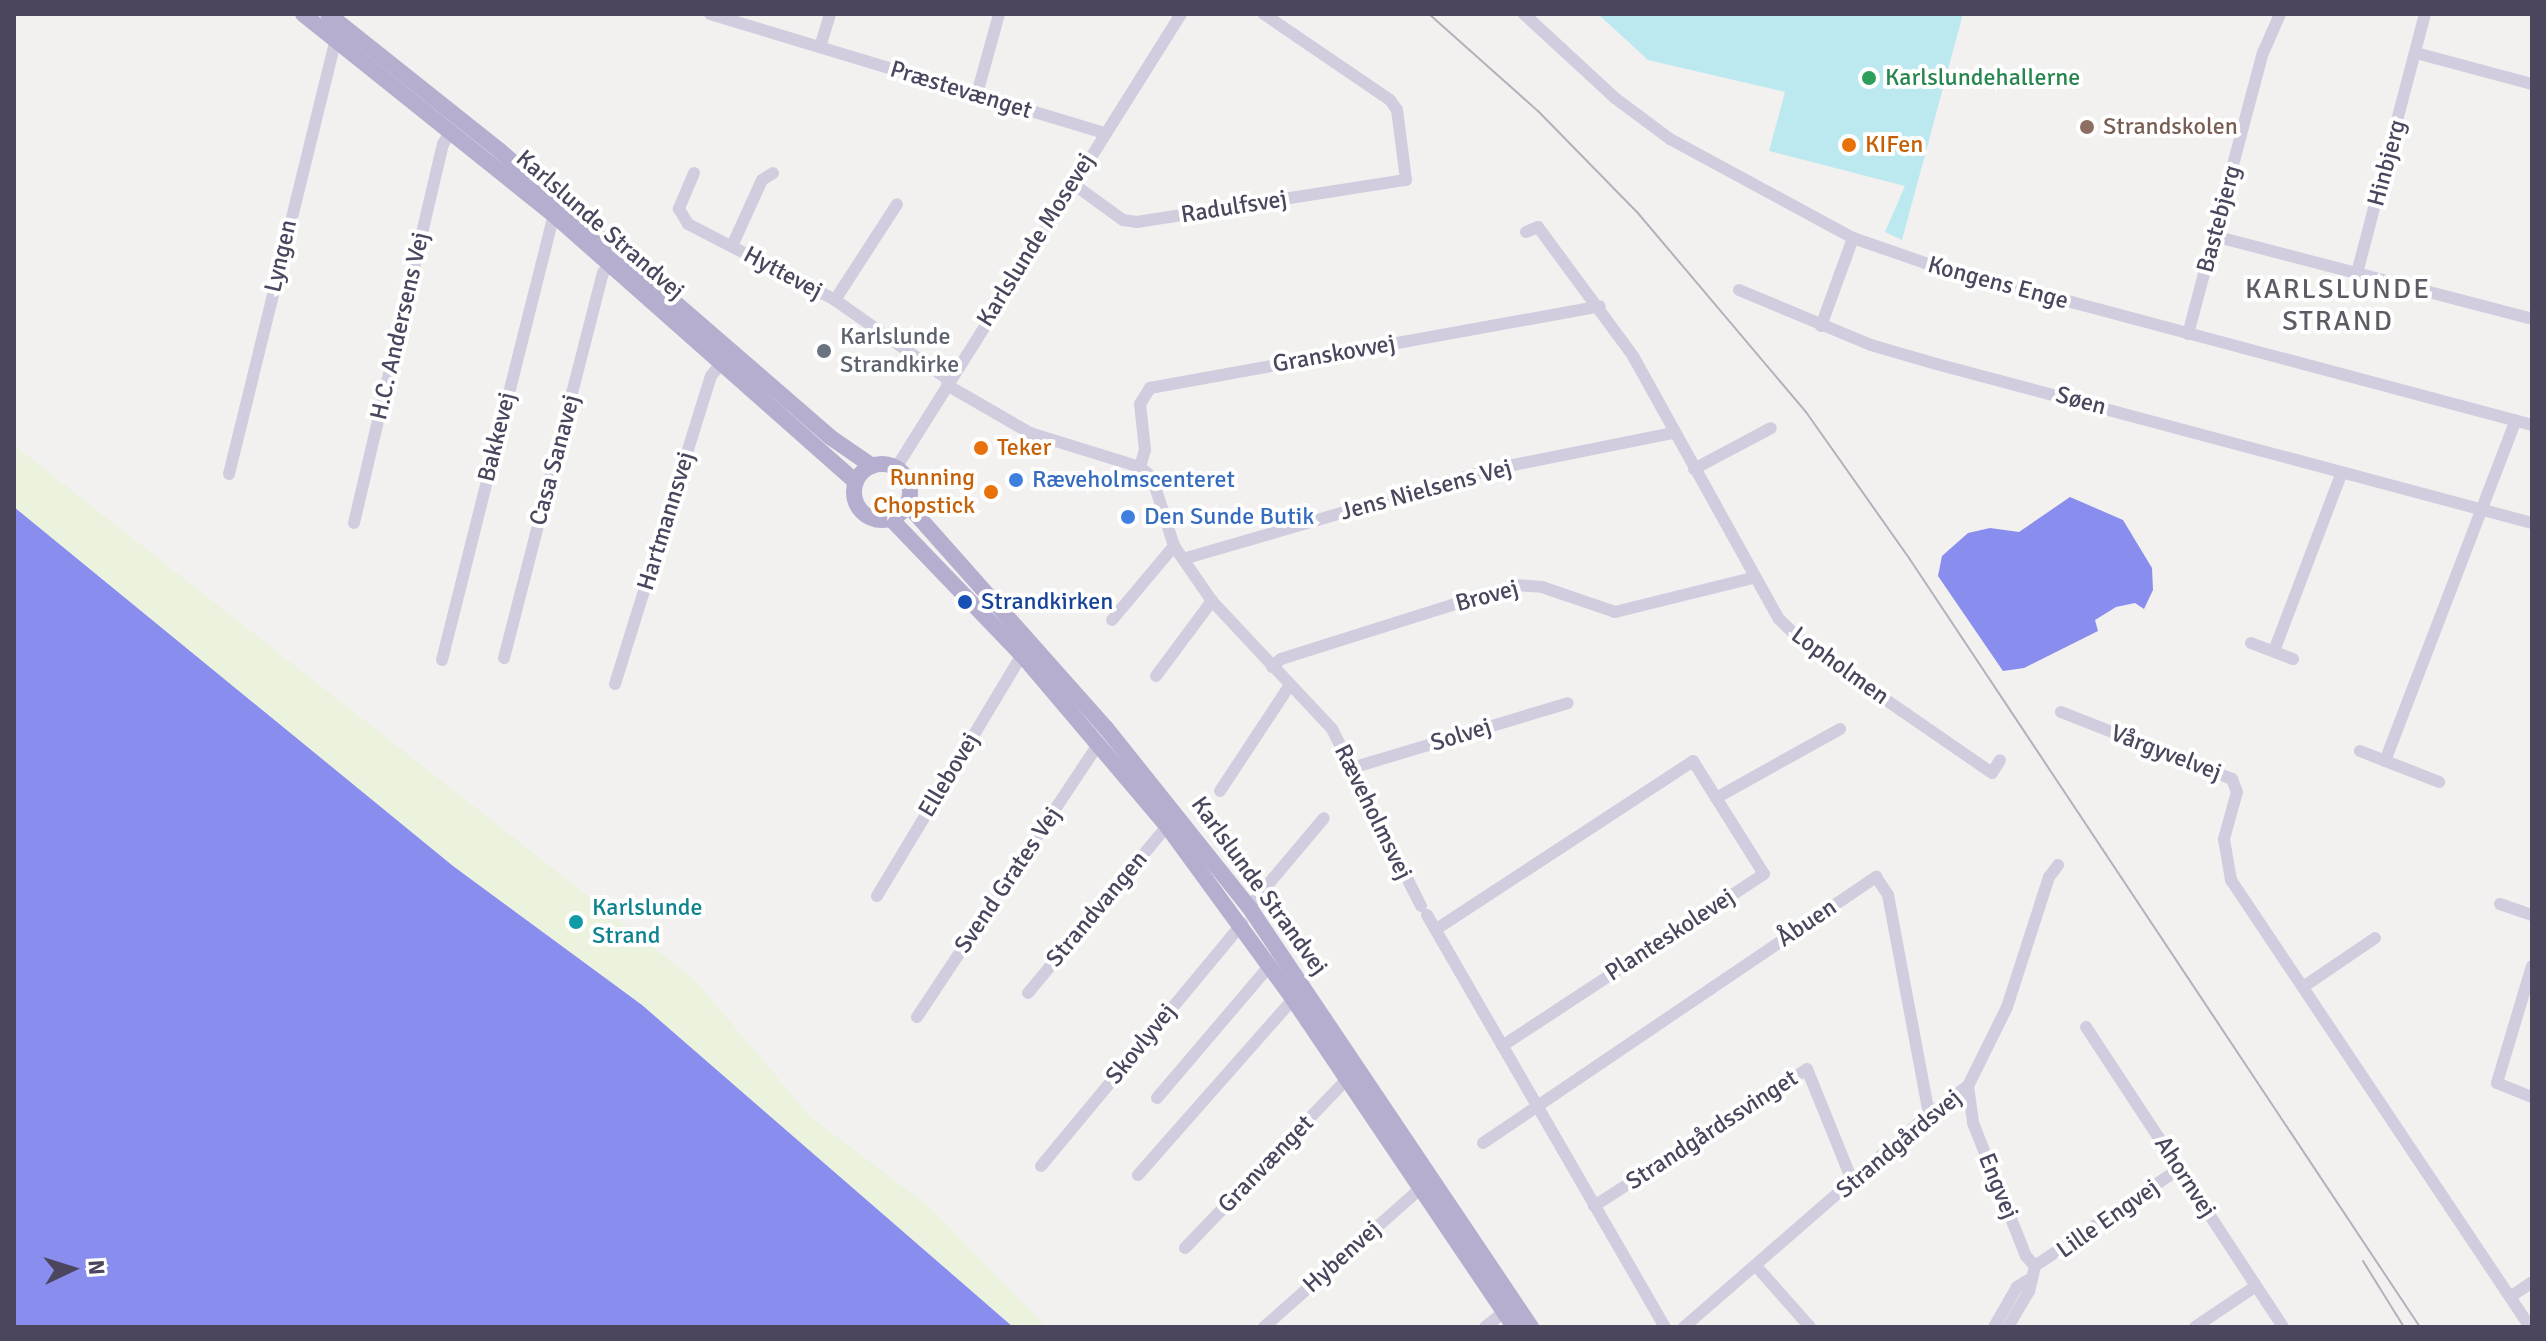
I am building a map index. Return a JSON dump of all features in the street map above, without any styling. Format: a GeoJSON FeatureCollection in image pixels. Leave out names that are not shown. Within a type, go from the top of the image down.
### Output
{"type":"FeatureCollection","features":[{"type":"Feature","properties":{"kind":"main road","name":"Karlslunde Strandvej"},"geometry":{"type":"LineString","coordinates":[[303,14],[554,215],[856,482]]}},
{"type":"Feature","properties":{"kind":"main road","name":"Karlslunde Strandvej"},"geometry":{"type":"LineString","coordinates":[[328,14],[500,151],[830,437],[872,466]]}},
{"type":"Feature","properties":{"kind":"main road"},"geometry":{"type":"LineString","coordinates":[[872,466],[896,468],[907,480],[907,504],[891,519],[872,518],[860,509],[856,482],[872,466]]}},
{"type":"Feature","properties":{"kind":"main road","name":"Karlslunde Strandvej"},"geometry":{"type":"LineString","coordinates":[[907,504],[1106,728],[1249,907],[1509,1308],[1514,1327]]}},
{"type":"Feature","properties":{"kind":"main road","name":"Karlslunde Strandvej"},"geometry":{"type":"LineString","coordinates":[[891,519],[1022,655],[1167,826],[1242,924],[1421,1188],[1509,1308],[1531,1327]]}},
{"type":"Feature","properties":{"kind":"street","name":"Præstevænget"},"geometry":{"type":"LineString","coordinates":[[710,14],[1103,133]]}},
{"type":"Feature","properties":{"kind":"street"},"geometry":{"type":"LineString","coordinates":[[820,47],[830,14]]}},
{"type":"Feature","properties":{"kind":"street"},"geometry":{"type":"LineString","coordinates":[[977,94],[999,14]]}},
{"type":"Feature","properties":{"kind":"street","name":"Karlslunde Mosevej"},"geometry":{"type":"LineString","coordinates":[[896,468],[1103,133],[1181,14]]}},
{"type":"Feature","properties":{"kind":"street","name":"Radulfsvej"},"geometry":{"type":"LineString","coordinates":[[1072,183],[1123,220],[1137,222],[1406,180],[1397,110],[1390,100],[1264,14]]}},
{"type":"Feature","properties":{"kind":"street","name":"Kongens Enge"},"geometry":{"type":"LineString","coordinates":[[1524,14],[1615,98],[1670,139],[1853,238],[1925,263],[2532,425]]}},
{"type":"Feature","properties":{"kind":"street","name":"Bastebjerg"},"geometry":{"type":"LineString","coordinates":[[2188,334],[2263,53],[2280,14]]}},
{"type":"Feature","properties":{"kind":"street","name":"Hinbjerg"},"geometry":{"type":"LineString","coordinates":[[2357,273],[2425,14]]}},
{"type":"Feature","properties":{"kind":"street","name":"Lyngen"},"geometry":{"type":"LineString","coordinates":[[229,474],[336,40]]}},
{"type":"Feature","properties":{"kind":"street"},"geometry":{"type":"LineString","coordinates":[[2416,53],[2532,84]]}},
{"type":"Feature","properties":{"kind":"street","name":"H.C. Andersens Vej"},"geometry":{"type":"LineString","coordinates":[[354,523],[443,144],[451,131]]}},
{"type":"Feature","properties":{"kind":"street","name":"Hyttevej"},"geometry":{"type":"LineString","coordinates":[[694,173],[680,217],[835,300],[948,382]]}},
{"type":"Feature","properties":{"kind":"street","name":"Hyttevej"},"geometry":{"type":"LineString","coordinates":[[732,246],[762,180],[773,173]]}},
{"type":"Feature","properties":{"kind":"street","name":"Hyttevej"},"geometry":{"type":"LineString","coordinates":[[835,300],[897,204]]}},
{"type":"Feature","properties":{"kind":"street","name":"Bakkevej"},"geometry":{"type":"LineString","coordinates":[[442,660],[554,215]]}},
{"type":"Feature","properties":{"kind":"street","name":"Lopholmen"},"geometry":{"type":"LineString","coordinates":[[1526,232],[1538,227],[1600,306],[1694,469],[1752,578],[1779,619],[1805,644],[1992,773],[2000,760]]}},
{"type":"Feature","properties":{"kind":"street"},"geometry":{"type":"LineString","coordinates":[[2214,236],[2532,319]]}},
{"type":"Feature","properties":{"kind":"street"},"geometry":{"type":"LineString","coordinates":[[1821,326],[1853,238]]}},
{"type":"Feature","properties":{"kind":"street","name":"Casa Sanavej"},"geometry":{"type":"LineString","coordinates":[[504,658],[603,273],[611,265]]}},
{"type":"Feature","properties":{"kind":"street","name":"Søen"},"geometry":{"type":"LineString","coordinates":[[1739,290],[1821,326],[1929,362],[2482,507],[2532,523]]}},
{"type":"Feature","properties":{"kind":"street","name":"Granskovvej"},"geometry":{"type":"LineString","coordinates":[[1140,467],[1145,450],[1140,404],[1150,388],[1600,306]]}},
{"type":"Feature","properties":{"kind":"street","name":"Hartmannsvej"},"geometry":{"type":"LineString","coordinates":[[615,684],[711,376],[722,362]]}},
{"type":"Feature","properties":{"kind":"street"},"geometry":{"type":"LineString","coordinates":[[948,382],[1030,433],[1140,467]]}},
{"type":"Feature","properties":{"kind":"street"},"geometry":{"type":"LineString","coordinates":[[2385,761],[2516,420]]}},
{"type":"Feature","properties":{"kind":"street"},"geometry":{"type":"LineString","coordinates":[[1694,469],[1771,428]]}},
{"type":"Feature","properties":{"kind":"street","name":"Jens Nielsens Vej"},"geometry":{"type":"LineString","coordinates":[[1183,559],[1493,469],[1673,433]]}},
{"type":"Feature","properties":{"kind":"street","name":"Ræveholmsvej"},"geometry":{"type":"LineString","coordinates":[[1140,467],[1156,488],[1174,546],[1212,601],[1332,729],[1355,767],[1424,910],[1438,928],[1535,1106],[1665,1327]]}},
{"type":"Feature","properties":{"kind":"street"},"geometry":{"type":"LineString","coordinates":[[2274,651],[2342,472]]}},
{"type":"Feature","properties":{"kind":"street"},"geometry":{"type":"LineString","coordinates":[[1112,620],[1174,546]]}},
{"type":"Feature","properties":{"kind":"street","name":"Brovej"},"geometry":{"type":"LineString","coordinates":[[1272,667],[1281,659],[1515,585],[1542,587],[1615,612],[1752,578]]}},
{"type":"Feature","properties":{"kind":"street"},"geometry":{"type":"LineString","coordinates":[[1156,676],[1212,601]]}},
{"type":"Feature","properties":{"kind":"street"},"geometry":{"type":"LineString","coordinates":[[2251,643],[2293,659]]}},
{"type":"Feature","properties":{"kind":"street","name":"Ellebovej"},"geometry":{"type":"LineString","coordinates":[[877,896],[1022,655]]}},
{"type":"Feature","properties":{"kind":"street"},"geometry":{"type":"LineString","coordinates":[[1220,791],[1290,685]]}},
{"type":"Feature","properties":{"kind":"street","name":"Solvej"},"geometry":{"type":"LineString","coordinates":[[1355,767],[1568,703]]}},
{"type":"Feature","properties":{"kind":"street","name":"Vårgyvelvej"},"geometry":{"type":"LineString","coordinates":[[2061,712],[2232,779],[2237,792],[2224,839],[2231,880],[2530,1327]]}},
{"type":"Feature","properties":{"kind":"street"},"geometry":{"type":"LineString","coordinates":[[1716,798],[1840,729]]}},
{"type":"Feature","properties":{"kind":"street","name":"Svend Grates Vej"},"geometry":{"type":"LineString","coordinates":[[917,1017],[1099,743]]}},
{"type":"Feature","properties":{"kind":"street"},"geometry":{"type":"LineString","coordinates":[[2360,751],[2439,782]]}},
{"type":"Feature","properties":{"kind":"street","name":"Planteskolevej"},"geometry":{"type":"LineString","coordinates":[[1438,928],[1693,761],[1764,874],[1502,1046]]}},
{"type":"Feature","properties":{"kind":"street"},"geometry":{"type":"LineString","coordinates":[[1249,907],[1324,818]]}},
{"type":"Feature","properties":{"kind":"street","name":"Strandvangen"},"geometry":{"type":"LineString","coordinates":[[1028,993],[1167,826]]}},
{"type":"Feature","properties":{"kind":"street","name":"Strandgårdsvej"},"geometry":{"type":"LineString","coordinates":[[1684,1327],[1929,1114],[1968,1086],[2007,1007],[2049,877],[2058,865]]}},
{"type":"Feature","properties":{"kind":"street","name":"Åbuen"},"geometry":{"type":"LineString","coordinates":[[1535,1106],[1876,877],[1888,895],[1929,1114]]}},
{"type":"Feature","properties":{"kind":"street"},"geometry":{"type":"LineString","coordinates":[[2500,904],[2532,915]]}},
{"type":"Feature","properties":{"kind":"street","name":"Skovlyvej"},"geometry":{"type":"LineString","coordinates":[[1041,1166],[1242,924]]}},
{"type":"Feature","properties":{"kind":"street"},"geometry":{"type":"LineString","coordinates":[[2303,987],[2375,938]]}},
{"type":"Feature","properties":{"kind":"street"},"geometry":{"type":"LineString","coordinates":[[1157,1098],[1270,965]]}},
{"type":"Feature","properties":{"kind":"street"},"geometry":{"type":"LineString","coordinates":[[2532,966],[2497,1083],[2532,1097]]}},
{"type":"Feature","properties":{"kind":"street","name":"Karlslunde Strandvej"},"geometry":{"type":"LineString","coordinates":[[1138,1175],[1293,999]]}},
{"type":"Feature","properties":{"kind":"street","name":"Ahornvej"},"geometry":{"type":"LineString","coordinates":[[2086,1027],[2283,1327]]}},
{"type":"Feature","properties":{"kind":"street","name":"Strandgårdssvinget"},"geometry":{"type":"LineString","coordinates":[[1594,1206],[1807,1069],[1853,1183]]}},
{"type":"Feature","properties":{"kind":"street","name":"Granvænget"},"geometry":{"type":"LineString","coordinates":[[1185,1248],[1347,1079]]}},
{"type":"Feature","properties":{"kind":"street","name":"Engvej"},"geometry":{"type":"LineString","coordinates":[[1968,1086],[1973,1123],[2026,1256],[2035,1266]]}},
{"type":"Feature","properties":{"kind":"street"},"geometry":{"type":"LineString","coordinates":[[1483,1143],[1535,1106]]}},
{"type":"Feature","properties":{"kind":"street","name":"Lille Engvej"},"geometry":{"type":"LineString","coordinates":[[2035,1266],[2179,1169]]}},
{"type":"Feature","properties":{"kind":"street","name":"Hybenvej"},"geometry":{"type":"LineString","coordinates":[[1264,1327],[1421,1188]]}},
{"type":"Feature","properties":{"kind":"street"},"geometry":{"type":"LineString","coordinates":[[1756,1266],[1810,1327]]}},
{"type":"Feature","properties":{"kind":"street"},"geometry":{"type":"LineString","coordinates":[[1994,1327],[2017,1287],[2028,1280],[2035,1266]]}},
{"type":"Feature","properties":{"kind":"street"},"geometry":{"type":"LineString","coordinates":[[2008,1327],[2029,1291],[2028,1280]]}},
{"type":"Feature","properties":{"kind":"street"},"geometry":{"type":"LineString","coordinates":[[2510,1297],[2532,1282]]}},
{"type":"Feature","properties":{"kind":"street"},"geometry":{"type":"LineString","coordinates":[[2195,1327],[2256,1286]]}},
{"type":"Feature","properties":{"kind":"street"},"geometry":{"type":"LineString","coordinates":[[1485,1327],[1509,1308]]}},
{"type":"Feature","properties":{"kind":"shaded area"},"geometry":{"type":"Polygon","coordinates":[[[1598,14],[1963,14],[1902,240],[1885,232],[1905,186],[1769,151],[1785,92],[1648,60],[1598,14]]]}},
{"type":"Feature","properties":{"kind":"sand","name":"Karlslunde Strand"},"geometry":{"type":"Polygon","coordinates":[[[14,445],[694,979],[811,1117],[926,1204],[1047,1327],[1013,1327],[642,1005],[453,866],[14,507],[14,445]]]}},
{"type":"Feature","properties":{"kind":"water"},"geometry":{"type":"Polygon","coordinates":[[[2070,497],[2123,520],[2152,568],[2153,590],[2144,609],[2135,603],[2116,607],[2095,620],[2098,631],[2024,668],[2003,671],[1938,576],[1942,556],[1968,533],[1990,528],[2019,532],[2070,497]]]}},
{"type":"Feature","properties":{"kind":"water"},"geometry":{"type":"Polygon","coordinates":[[[14,507],[453,866],[642,1005],[1013,1327],[14,1327],[14,507]]]}},
{"type":"Feature","properties":{"kind":"tram line"},"geometry":{"type":"LineString","coordinates":[[1429,14],[1538,111],[1637,212],[1806,412],[1909,558],[2420,1327]]}},
{"type":"Feature","properties":{"kind":"tram line"},"geometry":{"type":"LineString","coordinates":[[2363,1261],[2404,1327]]}},
{"type":"Feature","properties":{"kind":"place","name":"Karlslundehallerne"},"geometry":{"type":"Point","coordinates":[1869,78]}},
{"type":"Feature","properties":{"kind":"place","name":"Strandskolen"},"geometry":{"type":"Point","coordinates":[2087,127]}},
{"type":"Feature","properties":{"kind":"place","name":"KIFen"},"geometry":{"type":"Point","coordinates":[1849,145]}},
{"type":"Feature","properties":{"kind":"place","name":"Karlslunde Strandkirke"},"geometry":{"type":"Point","coordinates":[824,351]}},
{"type":"Feature","properties":{"kind":"place","name":"Teker"},"geometry":{"type":"Point","coordinates":[981,448]}},
{"type":"Feature","properties":{"kind":"place","name":"Ræveholmscenteret"},"geometry":{"type":"Point","coordinates":[1016,480]}},
{"type":"Feature","properties":{"kind":"place","name":"Running Chopstick"},"geometry":{"type":"Point","coordinates":[991,492]}},
{"type":"Feature","properties":{"kind":"place","name":"Den Sunde Butik"},"geometry":{"type":"Point","coordinates":[1128,517]}},
{"type":"Feature","properties":{"kind":"place","name":"Strandkirken"},"geometry":{"type":"Point","coordinates":[965,602]}},
{"type":"Feature","properties":{"kind":"place","name":"Karlslunde Strand"},"geometry":{"type":"Point","coordinates":[576,922]}},
{"type":"Feature","properties":{"kind":"district","name":"KARLSLUNDE STRAND"},"geometry":{"type":"Point","coordinates":[2338,305]}}]}
